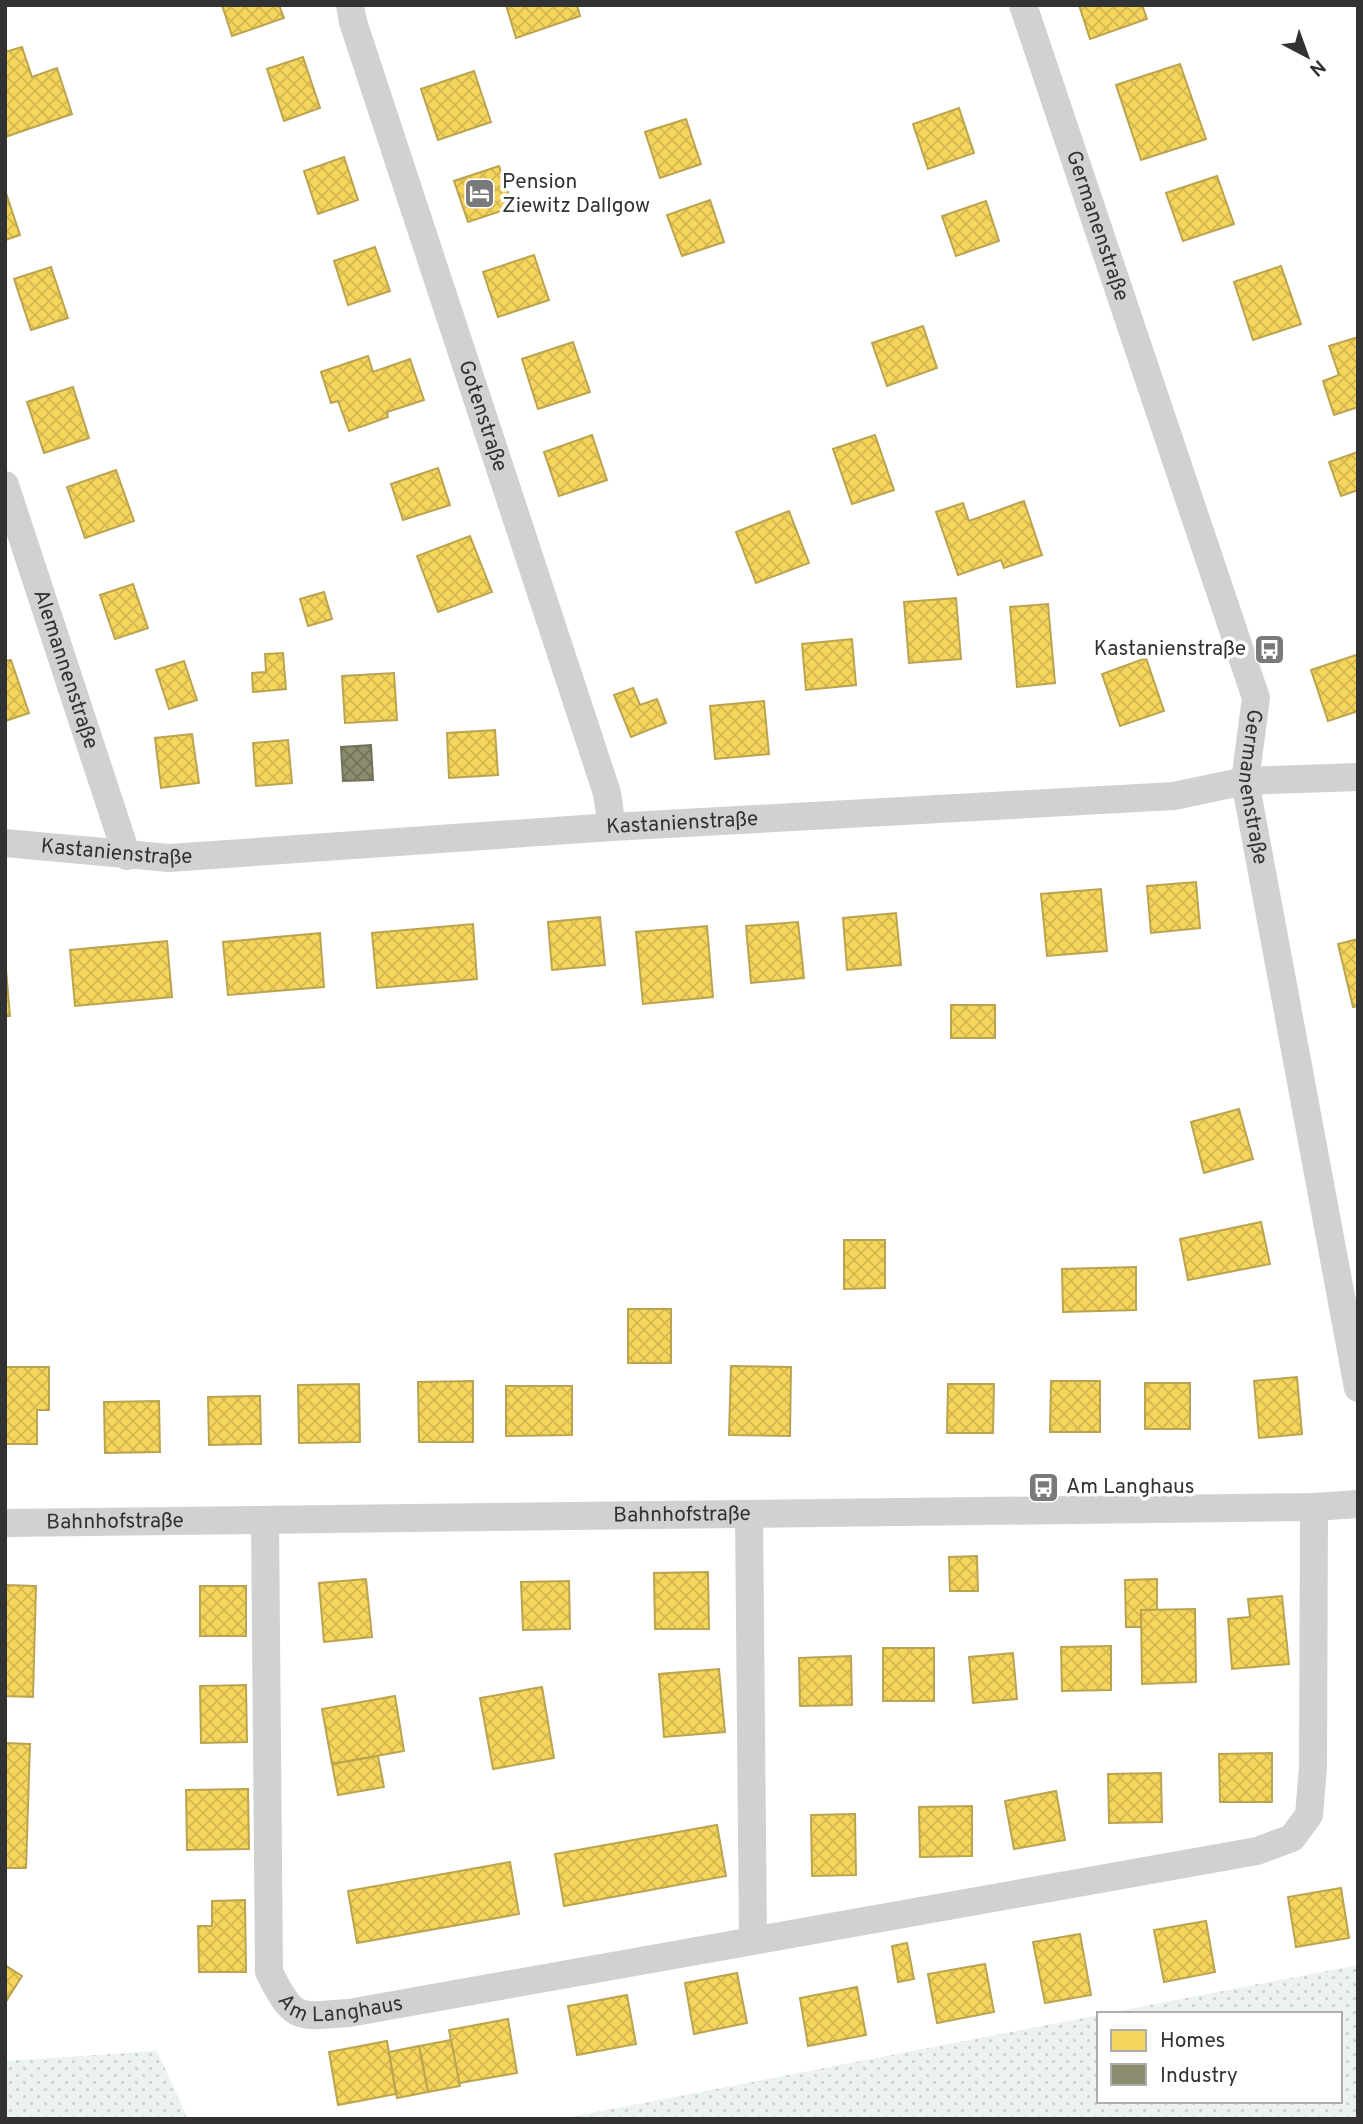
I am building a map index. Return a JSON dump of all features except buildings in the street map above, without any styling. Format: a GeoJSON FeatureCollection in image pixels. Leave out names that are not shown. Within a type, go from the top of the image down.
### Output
{"type":"FeatureCollection","features":[{"type":"Feature","properties":{"kind":"street","name":"Gotenstraße"},"geometry":{"type":"LineString","coordinates":[[350,5],[353,22],[607,793],[612,827]]}},
{"type":"Feature","properties":{"kind":"street","name":"Germanenstraße"},"geometry":{"type":"LineString","coordinates":[[1023,5],[1255,698],[1245,781],[1358,1388]]}},
{"type":"Feature","properties":{"kind":"street","name":"Alemannenstraße"},"geometry":{"type":"LineString","coordinates":[[5,485],[127,856]]}},
{"type":"Feature","properties":{"kind":"street","name":"Kastanienstraße"},"geometry":{"type":"LineString","coordinates":[[5,843],[169,858],[612,827],[1174,796],[1245,781],[1358,777]]}},
{"type":"Feature","properties":{"kind":"street","name":"Bahnhofstraße"},"geometry":{"type":"LineString","coordinates":[[5,1523],[1314,1507],[1358,1504]]}},
{"type":"Feature","properties":{"kind":"street","name":"Am Langhaus"},"geometry":{"type":"LineString","coordinates":[[265,1520],[270,1972],[286,2005],[306,2016],[349,2013],[1257,1851],[1292,1838],[1310,1815],[1314,1507]]}},
{"type":"Feature","properties":{"kind":"street"},"geometry":{"type":"LineString","coordinates":[[749,1514],[753,1941]]}},
{"type":"Feature","properties":{"kind":"shaded area"},"geometry":{"type":"Polygon","coordinates":[[[1358,1965],[1358,2119],[560,2119],[1097,2015],[1097,2103],[1342,2103],[1342,2012],[1113,2012],[1358,1965]]]}},
{"type":"Feature","properties":{"kind":"shaded area"},"geometry":{"type":"Polygon","coordinates":[[[157,2051],[188,2119],[5,2119],[5,2061],[157,2051]]]}},
{"type":"Feature","properties":{"kind":"place","name":"Pension Ziewitz Dallgow"},"geometry":{"type":"Point","coordinates":[479,194]}},
{"type":"Feature","properties":{"kind":"place","name":"Kastanienstraße"},"geometry":{"type":"Point","coordinates":[1269,649]}},
{"type":"Feature","properties":{"kind":"place","name":"Am Langhaus"},"geometry":{"type":"Point","coordinates":[1043,1487]}}]}
